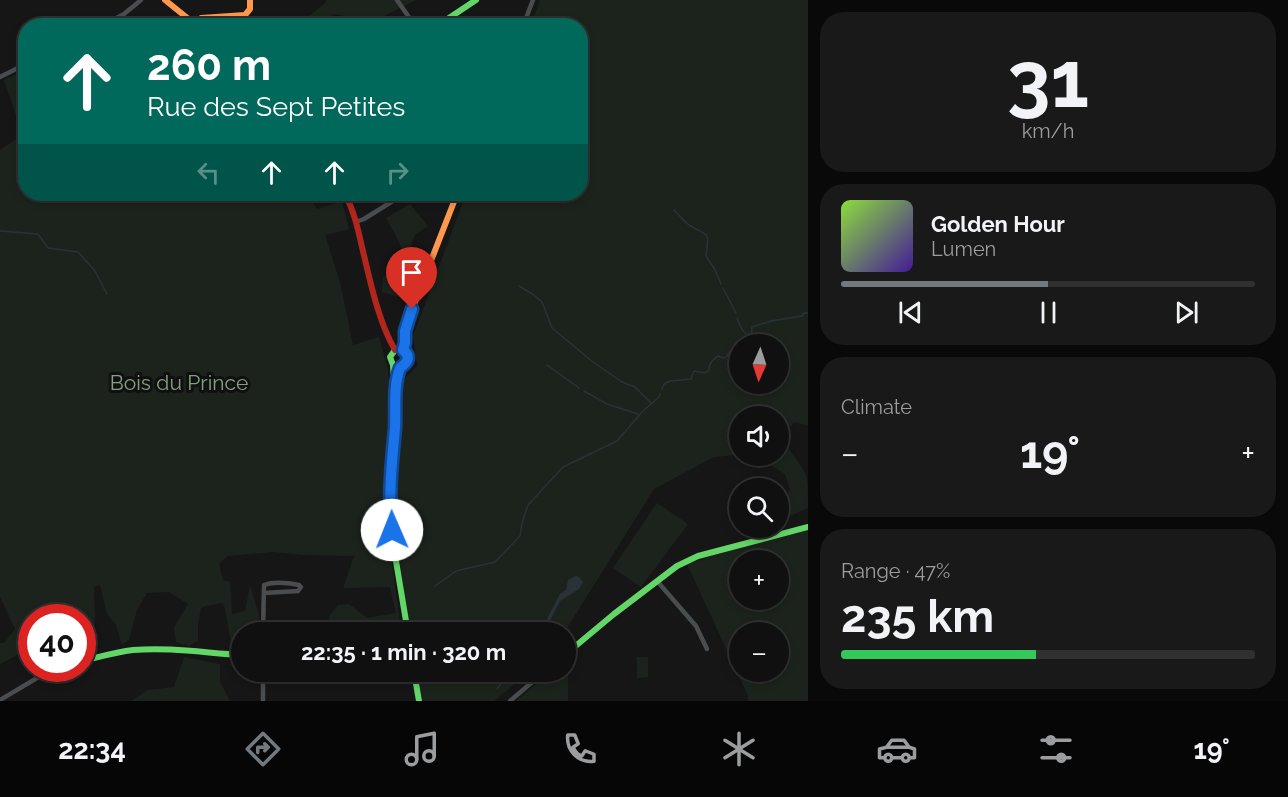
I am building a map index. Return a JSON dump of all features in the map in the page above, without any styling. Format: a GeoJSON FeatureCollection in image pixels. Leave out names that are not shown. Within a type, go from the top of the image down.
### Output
{"type":"FeatureCollection","features":[{"type":"Feature","properties":{"kind":"street"},"geometry":{"type":"LineString","coordinates":[[117,18],[141,0]]}},
{"type":"Feature","properties":{"kind":"street"},"geometry":{"type":"LineString","coordinates":[[165,0],[187,18]]}},
{"type":"Feature","properties":{"kind":"street"},"geometry":{"type":"LineString","coordinates":[[201,18],[245,15],[250,9],[249,0]]}},
{"type":"Feature","properties":{"kind":"street"},"geometry":{"type":"LineString","coordinates":[[397,0],[409,18]]}},
{"type":"Feature","properties":{"kind":"street"},"geometry":{"type":"LineString","coordinates":[[449,18],[476,0]]}},
{"type":"Feature","properties":{"kind":"street"},"geometry":{"type":"LineString","coordinates":[[526,18],[533,0]]}},
{"type":"Feature","properties":{"kind":"street"},"geometry":{"type":"LineString","coordinates":[[0,77],[18,68]]}},
{"type":"Feature","properties":{"kind":"street"},"geometry":{"type":"LineString","coordinates":[[349,201],[371,283],[387,336],[394,350]]}},
{"type":"Feature","properties":{"kind":"street"},"geometry":{"type":"LineString","coordinates":[[356,222],[393,201]]}},
{"type":"Feature","properties":{"kind":"street"},"geometry":{"type":"LineString","coordinates":[[403,350],[406,325],[454,201]]}},
{"type":"Feature","properties":{"kind":"street"},"geometry":{"type":"LineString","coordinates":[[394,350],[403,350]]}},
{"type":"Feature","properties":{"kind":"street"},"geometry":{"type":"LineString","coordinates":[[393,440],[394,373],[390,357],[394,350]]}},
{"type":"Feature","properties":{"kind":"street"},"geometry":{"type":"LineString","coordinates":[[403,350],[408,358],[398,373],[391,518],[406,622]]}},
{"type":"Feature","properties":{"kind":"street"},"geometry":{"type":"LineString","coordinates":[[393,365],[401,367]]}},
{"type":"Feature","properties":{"kind":"street"},"geometry":{"type":"LineString","coordinates":[[576,646],[677,566],[698,556],[808,527]]}},
{"type":"Feature","properties":{"kind":"street"},"geometry":{"type":"LineString","coordinates":[[657,581],[696,626],[707,649]]}},
{"type":"Feature","properties":{"kind":"street"},"geometry":{"type":"LineString","coordinates":[[263,622],[264,585],[270,583],[295,584],[301,587],[298,591],[264,593]]}},
{"type":"Feature","properties":{"kind":"street"},"geometry":{"type":"LineString","coordinates":[[96,657],[154,649],[231,654]]}},
{"type":"Feature","properties":{"kind":"street"},"geometry":{"type":"LineString","coordinates":[[0,700],[30,682]]}},
{"type":"Feature","properties":{"kind":"street"},"geometry":{"type":"LineString","coordinates":[[262,682],[263,701]]}},
{"type":"Feature","properties":{"kind":"street"},"geometry":{"type":"LineString","coordinates":[[416,682],[419,701]]}},
{"type":"Feature","properties":{"kind":"street"},"geometry":{"type":"LineString","coordinates":[[510,701],[532,682]]}},
{"type":"Feature","properties":{"kind":"green space"},"geometry":{"type":"Polygon","coordinates":[[[327,0],[416,0],[380,18],[354,18],[334,14],[328,18],[307,18],[327,0]]]}},
{"type":"Feature","properties":{"kind":"green space"},"geometry":{"type":"Polygon","coordinates":[[[540,0],[808,0],[808,426],[795,422],[789,428],[789,406],[729,406],[729,456],[714,457],[654,489],[571,622],[409,622],[394,528],[395,441],[404,379],[417,366],[413,336],[463,201],[588,201],[588,18],[534,18],[540,0]]]}},
{"type":"Feature","properties":{"kind":"green space"},"geometry":{"type":"Polygon","coordinates":[[[18,73],[18,121],[4,80],[18,73]]]}},
{"type":"Feature","properties":{"kind":"green space","name":"Bois du Prince"},"geometry":{"type":"Polygon","coordinates":[[[18,138],[18,201],[312,201],[317,209],[342,201],[349,229],[325,235],[340,282],[353,345],[379,337],[388,370],[390,390],[386,502],[400,622],[329,622],[330,615],[338,605],[349,604],[367,618],[396,613],[390,587],[343,588],[354,556],[273,552],[227,556],[219,564],[223,580],[230,582],[232,614],[245,611],[250,585],[259,615],[259,622],[231,622],[231,642],[223,603],[201,608],[198,641],[189,646],[176,642],[174,627],[188,604],[169,592],[147,593],[137,610],[129,640],[122,645],[116,625],[107,614],[100,585],[94,587],[95,604],[18,604],[18,655],[0,664],[0,643],[4,643],[15,629],[0,597],[0,150],[18,138]]]}},
{"type":"Feature","properties":{"kind":"green space"},"geometry":{"type":"Polygon","coordinates":[[[410,204],[428,226],[415,235],[409,250],[406,264],[412,277],[403,298],[382,292],[383,277],[401,271],[403,253],[386,218],[410,204]]]}},
{"type":"Feature","properties":{"kind":"green space"},"geometry":{"type":"Polygon","coordinates":[[[789,448],[807,478],[808,508],[789,517],[789,478],[786,478],[785,474],[772,466],[789,466],[789,448]]]}},
{"type":"Feature","properties":{"kind":"green space"},"geometry":{"type":"Polygon","coordinates":[[[657,503],[688,524],[641,587],[613,568],[657,503]]]}},
{"type":"Feature","properties":{"kind":"green space"},"geometry":{"type":"Polygon","coordinates":[[[808,526],[808,701],[748,701],[742,682],[789,682],[789,622],[729,622],[729,655],[687,564],[729,551],[729,610],[789,610],[789,550],[732,550],[770,538],[789,538],[789,532],[808,526]]]}},
{"type":"Feature","properties":{"kind":"green space"},"geometry":{"type":"Polygon","coordinates":[[[184,657],[220,664],[220,682],[230,701],[131,701],[148,690],[174,687],[184,657]]]}},
{"type":"Feature","properties":{"kind":"green space"},"geometry":{"type":"Polygon","coordinates":[[[637,657],[648,657],[648,677],[637,678],[637,657]]]}},
{"type":"Feature","properties":{"kind":"green space"},"geometry":{"type":"Polygon","coordinates":[[[419,682],[517,682],[494,701],[422,701],[419,682]]]}},
{"type":"Feature","properties":{"kind":"green space"},"geometry":{"type":"Polygon","coordinates":[[[538,682],[568,682],[568,701],[516,701],[538,682]]]}},
{"type":"Feature","properties":{"kind":"shaded area"},"geometry":{"type":"Polygon","coordinates":[[[576,576],[583,582],[579,589],[560,601],[549,622],[546,622],[560,594],[566,590],[568,580],[576,576]]]}},
{"type":"Feature","properties":{"kind":"waterway"},"geometry":{"type":"LineString","coordinates":[[674,210],[689,225],[706,235],[708,241],[706,256],[721,284]]}},
{"type":"Feature","properties":{"kind":"waterway"},"geometry":{"type":"LineString","coordinates":[[0,231],[38,234],[48,248],[78,252],[95,271],[107,294]]}},
{"type":"Feature","properties":{"kind":"waterway"},"geometry":{"type":"LineString","coordinates":[[519,286],[542,302],[552,328],[593,362],[622,382],[635,387],[651,403]]}},
{"type":"Feature","properties":{"kind":"waterway"},"geometry":{"type":"LineString","coordinates":[[723,288],[736,313]]}},
{"type":"Feature","properties":{"kind":"waterway"},"geometry":{"type":"LineString","coordinates":[[751,334],[752,327],[808,313]]}},
{"type":"Feature","properties":{"kind":"waterway"},"geometry":{"type":"LineString","coordinates":[[737,318],[743,331],[748,334]]}},
{"type":"Feature","properties":{"kind":"waterway"},"geometry":{"type":"LineString","coordinates":[[662,389],[664,384],[670,381],[691,379],[694,371],[705,373],[709,370],[714,358],[718,356],[724,358],[729,353]]}},
{"type":"Feature","properties":{"kind":"waterway"},"geometry":{"type":"LineString","coordinates":[[547,365],[579,388]]}},
{"type":"Feature","properties":{"kind":"waterway"},"geometry":{"type":"LineString","coordinates":[[584,391],[607,404],[638,414]]}},
{"type":"Feature","properties":{"kind":"waterway"},"geometry":{"type":"LineString","coordinates":[[435,586],[456,571],[495,562],[520,536],[528,505],[563,467],[617,441],[660,394]]}},
{"type":"Feature","properties":{"kind":"waterway"},"geometry":{"type":"LineString","coordinates":[[497,689],[502,682]]}},
{"type":"Feature","properties":{"kind":"traffic: fast"},"geometry":{"type":"LineString","coordinates":[[449,18],[476,0]]}},
{"type":"Feature","properties":{"kind":"traffic: fast"},"geometry":{"type":"LineString","coordinates":[[395,350],[403,350],[408,357],[400,368],[397,383],[391,518],[406,622]]}},
{"type":"Feature","properties":{"kind":"traffic: fast"},"geometry":{"type":"LineString","coordinates":[[394,380],[390,357],[395,350]]}},
{"type":"Feature","properties":{"kind":"traffic: fast"},"geometry":{"type":"LineString","coordinates":[[576,646],[677,566],[698,556],[808,527]]}},
{"type":"Feature","properties":{"kind":"traffic: fast"},"geometry":{"type":"LineString","coordinates":[[96,658],[147,649],[231,654]]}},
{"type":"Feature","properties":{"kind":"traffic: fast"},"geometry":{"type":"LineString","coordinates":[[416,682],[419,701]]}},
{"type":"Feature","properties":{"kind":"traffic: slow"},"geometry":{"type":"LineString","coordinates":[[165,0],[187,18]]}},
{"type":"Feature","properties":{"kind":"traffic: slow"},"geometry":{"type":"LineString","coordinates":[[201,18],[245,15],[250,9],[250,0]]}},
{"type":"Feature","properties":{"kind":"traffic: slow"},"geometry":{"type":"LineString","coordinates":[[403,350],[406,325],[454,201]]}},
{"type":"Feature","properties":{"kind":"traffic: jam"},"geometry":{"type":"LineString","coordinates":[[348,201],[379,313],[395,350]]}},
{"type":"Feature","properties":{"kind":"route"},"geometry":{"type":"LineString","coordinates":[[392,530],[392,456],[397,383],[400,368],[406,364],[408,358],[403,350],[406,325],[412,309]]}}]}
